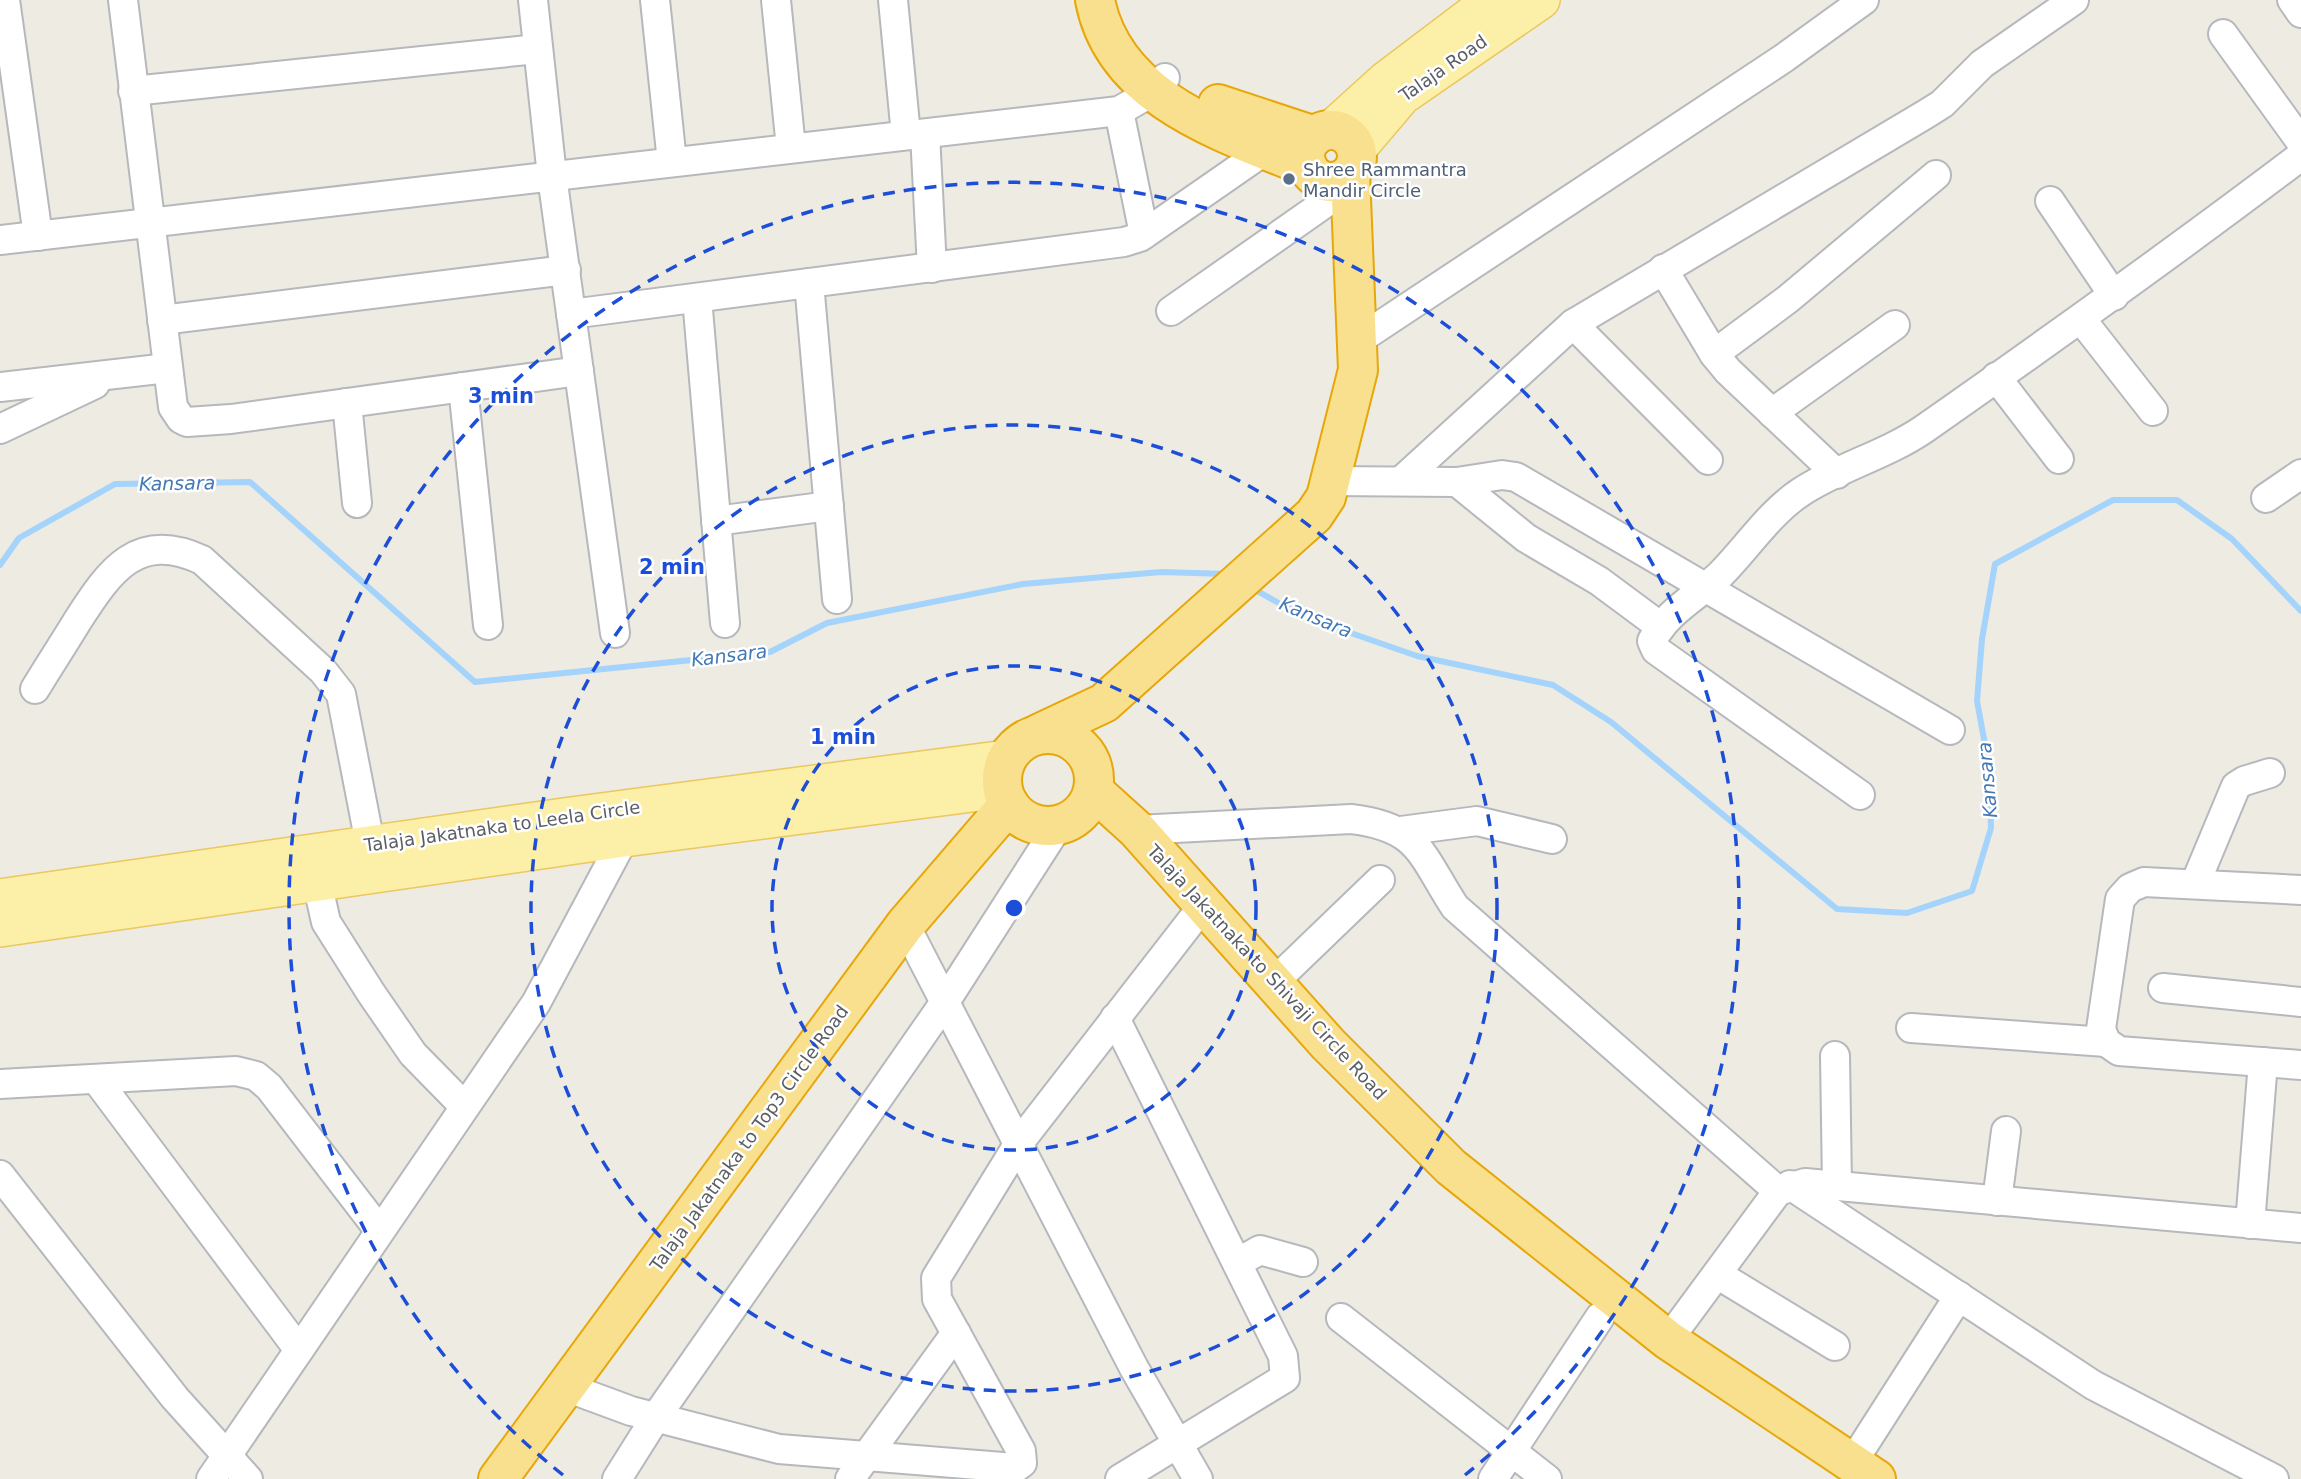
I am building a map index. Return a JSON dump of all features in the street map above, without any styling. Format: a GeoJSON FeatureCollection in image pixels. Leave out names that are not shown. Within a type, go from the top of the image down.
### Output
{"type":"FeatureCollection","features":[{"type":"Feature","properties":{"kind":"highway"},"geometry":{"type":"LineString","coordinates":[[1095,0],[1098,16],[1116,55],[1159,85],[1193,117],[1266,149],[1331,163]]}},
{"type":"Feature","properties":{"kind":"highway"},"geometry":{"type":"LineString","coordinates":[[1114,0],[1118,22],[1133,50],[1159,85],[1212,103],[1331,163]]}},
{"type":"Feature","properties":{"kind":"highway"},"geometry":{"type":"LineString","coordinates":[[1107,701],[1082,797],[1037,826],[1018,817],[1006,784],[1019,743],[1107,701],[1314,515],[1326,497],[1357,380],[1357,341],[1331,163]]}},
{"type":"Feature","properties":{"kind":"highway"},"geometry":{"type":"LineString","coordinates":[[1331,163],[1338,389],[1344,424]]}},
{"type":"Feature","properties":{"kind":"highway"},"geometry":{"type":"LineString","coordinates":[[1038,734],[1059,734],[1077,743],[1082,797]]}},
{"type":"Feature","properties":{"kind":"highway","name":"Talaja Jakatnaka to Top3 Circle Road"},"geometry":{"type":"LineString","coordinates":[[498,1479],[1006,784]]}},
{"type":"Feature","properties":{"kind":"highway","name":"Talaja Jakatnaka to Shivaji Circle Road"},"geometry":{"type":"LineString","coordinates":[[1082,797],[1137,830],[1328,1044],[1451,1167],[1668,1340],[1852,1474]]}},
{"type":"Feature","properties":{"kind":"highway","name":"Talaja Jakatnaka to Shivaji Circle Road"},"geometry":{"type":"LineString","coordinates":[[1082,797],[1378,1122],[1600,1318],[1852,1474]]}},
{"type":"Feature","properties":{"kind":"main road","name":"Talaja Road"},"geometry":{"type":"LineString","coordinates":[[1331,163],[1385,81],[1512,5]]}},
{"type":"Feature","properties":{"kind":"main road","name":"Talaja Jakatnaka to Leela Circle"},"geometry":{"type":"LineString","coordinates":[[0,898],[373,859],[633,822],[1006,784]]}},
{"type":"Feature","properties":{"kind":"main road","name":"Talaja Jakatnaka to Leela Circle"},"geometry":{"type":"LineString","coordinates":[[0,928],[317,882],[373,859]]}},
{"type":"Feature","properties":{"kind":"street"},"geometry":{"type":"LineString","coordinates":[[5,0],[38,236]]}},
{"type":"Feature","properties":{"kind":"street"},"geometry":{"type":"LineString","coordinates":[[123,0],[173,407],[181,419],[187,422],[347,403],[579,371]]}},
{"type":"Feature","properties":{"kind":"street"},"geometry":{"type":"LineString","coordinates":[[533,0],[552,176],[615,633]]}},
{"type":"Feature","properties":{"kind":"street"},"geometry":{"type":"LineString","coordinates":[[655,0],[672,162]]}},
{"type":"Feature","properties":{"kind":"street"},"geometry":{"type":"LineString","coordinates":[[776,0],[791,148]]}},
{"type":"Feature","properties":{"kind":"street"},"geometry":{"type":"LineString","coordinates":[[1357,341],[1777,62],[1864,0]]}},
{"type":"Feature","properties":{"kind":"street"},"geometry":{"type":"LineString","coordinates":[[1401,481],[1573,324],[1926,114],[1956,91],[1982,64],[2074,0]]}},
{"type":"Feature","properties":{"kind":"street"},"geometry":{"type":"LineString","coordinates":[[2292,0],[2301,13]]}},
{"type":"Feature","properties":{"kind":"street"},"geometry":{"type":"LineString","coordinates":[[900,1],[932,268]]}},
{"type":"Feature","properties":{"kind":"street"},"geometry":{"type":"LineString","coordinates":[[2223,34],[2301,142]]}},
{"type":"Feature","properties":{"kind":"street"},"geometry":{"type":"LineString","coordinates":[[133,91],[537,48]]}},
{"type":"Feature","properties":{"kind":"street"},"geometry":{"type":"LineString","coordinates":[[0,240],[1119,111],[1159,85]]}},
{"type":"Feature","properties":{"kind":"street"},"geometry":{"type":"LineString","coordinates":[[1119,111],[1144,234]]}},
{"type":"Feature","properties":{"kind":"street"},"geometry":{"type":"LineString","coordinates":[[571,314],[1124,242],[1144,234],[1266,149]]}},
{"type":"Feature","properties":{"kind":"street"},"geometry":{"type":"LineString","coordinates":[[1860,794],[1656,650],[1652,641],[1661,627],[1704,588],[1764,524],[1801,492],[1920,432],[2115,296],[2301,156]]}},
{"type":"Feature","properties":{"kind":"street"},"geometry":{"type":"LineString","coordinates":[[1171,311],[1331,163]]}},
{"type":"Feature","properties":{"kind":"street"},"geometry":{"type":"LineString","coordinates":[[1714,354],[1788,299],[1936,175]]}},
{"type":"Feature","properties":{"kind":"street"},"geometry":{"type":"LineString","coordinates":[[2050,201],[2115,296]]}},
{"type":"Feature","properties":{"kind":"street"},"geometry":{"type":"LineString","coordinates":[[1663,269],[1714,354],[1837,474]]}},
{"type":"Feature","properties":{"kind":"street"},"geometry":{"type":"LineString","coordinates":[[162,320],[566,270]]}},
{"type":"Feature","properties":{"kind":"street"},"geometry":{"type":"LineString","coordinates":[[809,284],[836,599]]}},
{"type":"Feature","properties":{"kind":"street"},"geometry":{"type":"LineString","coordinates":[[696,298],[725,623]]}},
{"type":"Feature","properties":{"kind":"street"},"geometry":{"type":"LineString","coordinates":[[2081,318],[2153,411]]}},
{"type":"Feature","properties":{"kind":"street"},"geometry":{"type":"LineString","coordinates":[[1573,324],[1708,460]]}},
{"type":"Feature","properties":{"kind":"street"},"geometry":{"type":"LineString","coordinates":[[1772,413],[1895,325]]}},
{"type":"Feature","properties":{"kind":"street"},"geometry":{"type":"LineString","coordinates":[[0,387],[168,368]]}},
{"type":"Feature","properties":{"kind":"street"},"geometry":{"type":"LineString","coordinates":[[0,429],[113,374]]}},
{"type":"Feature","properties":{"kind":"street"},"geometry":{"type":"LineString","coordinates":[[1996,377],[2059,459]]}},
{"type":"Feature","properties":{"kind":"street"},"geometry":{"type":"LineString","coordinates":[[463,387],[488,625]]}},
{"type":"Feature","properties":{"kind":"street"},"geometry":{"type":"LineString","coordinates":[[347,403],[357,503]]}},
{"type":"Feature","properties":{"kind":"street"},"geometry":{"type":"LineString","coordinates":[[2266,498],[2301,474]]}},
{"type":"Feature","properties":{"kind":"street"},"geometry":{"type":"LineString","coordinates":[[1330,481],[1457,482],[1502,475],[1516,477],[1950,730]]}},
{"type":"Feature","properties":{"kind":"street"},"geometry":{"type":"LineString","coordinates":[[1457,482],[1526,538],[1600,581],[1661,627]]}},
{"type":"Feature","properties":{"kind":"street"},"geometry":{"type":"LineString","coordinates":[[716,520],[828,506]]}},
{"type":"Feature","properties":{"kind":"street"},"geometry":{"type":"LineString","coordinates":[[35,689],[103,579],[125,560],[155,549],[179,549],[202,560],[337,687],[345,707],[373,859]]}},
{"type":"Feature","properties":{"kind":"street"},"geometry":{"type":"LineString","coordinates":[[2195,884],[2230,796],[2245,780],[2270,773]]}},
{"type":"Feature","properties":{"kind":"street"},"geometry":{"type":"LineString","coordinates":[[617,1479],[656,1417],[945,1002],[1082,797]]}},
{"type":"Feature","properties":{"kind":"street"},"geometry":{"type":"LineString","coordinates":[[1137,830],[1351,819],[1380,822],[1401,831],[1420,848],[1455,907],[1784,1188],[1959,1296],[2093,1385],[2274,1479]]}},
{"type":"Feature","properties":{"kind":"street"},"geometry":{"type":"LineString","coordinates":[[1401,831],[1477,821],[1552,839]]}},
{"type":"Feature","properties":{"kind":"street"},"geometry":{"type":"LineString","coordinates":[[220,1468],[379,1230],[536,1003],[633,822]]}},
{"type":"Feature","properties":{"kind":"street"},"geometry":{"type":"LineString","coordinates":[[1273,983],[1380,880]]}},
{"type":"Feature","properties":{"kind":"street"},"geometry":{"type":"LineString","coordinates":[[317,882],[326,922],[371,993],[413,1054],[464,1106]]}},
{"type":"Feature","properties":{"kind":"street"},"geometry":{"type":"LineString","coordinates":[[2106,1042],[2101,1029],[2120,899],[2130,888],[2144,882],[2301,890]]}},
{"type":"Feature","properties":{"kind":"street"},"geometry":{"type":"LineString","coordinates":[[566,1387],[656,1417],[857,1467],[1015,1468],[1022,1463],[1021,1451],[937,1299],[936,1278],[1019,1143],[1192,920]]}},
{"type":"Feature","properties":{"kind":"street"},"geometry":{"type":"LineString","coordinates":[[905,925],[1135,1368],[1198,1479]]}},
{"type":"Feature","properties":{"kind":"street"},"geometry":{"type":"LineString","coordinates":[[2163,988],[2301,1002]]}},
{"type":"Feature","properties":{"kind":"street"},"geometry":{"type":"LineString","coordinates":[[1115,1018],[1283,1356],[1285,1378],[1120,1479]]}},
{"type":"Feature","properties":{"kind":"street"},"geometry":{"type":"LineString","coordinates":[[1911,1028],[2106,1042],[2119,1051],[2301,1065]]}},
{"type":"Feature","properties":{"kind":"street"},"geometry":{"type":"LineString","coordinates":[[1835,1056],[1837,1186]]}},
{"type":"Feature","properties":{"kind":"street"},"geometry":{"type":"LineString","coordinates":[[2250,1224],[2263,1062]]}},
{"type":"Feature","properties":{"kind":"street"},"geometry":{"type":"LineString","coordinates":[[0,1084],[236,1071],[256,1076],[269,1087],[379,1230]]}},
{"type":"Feature","properties":{"kind":"street"},"geometry":{"type":"LineString","coordinates":[[96,1079],[299,1350]]}},
{"type":"Feature","properties":{"kind":"street"},"geometry":{"type":"LineString","coordinates":[[1997,1201],[2006,1131]]}},
{"type":"Feature","properties":{"kind":"street"},"geometry":{"type":"LineString","coordinates":[[0,1175],[149,1365],[220,1468],[248,1479]]}},
{"type":"Feature","properties":{"kind":"street"},"geometry":{"type":"LineString","coordinates":[[1668,1340],[1784,1188],[1837,1186],[2301,1228]]}},
{"type":"Feature","properties":{"kind":"street"},"geometry":{"type":"LineString","coordinates":[[1237,1263],[1260,1250],[1303,1262]]}},
{"type":"Feature","properties":{"kind":"street"},"geometry":{"type":"LineString","coordinates":[[1717,1274],[1835,1346]]}},
{"type":"Feature","properties":{"kind":"street"},"geometry":{"type":"LineString","coordinates":[[1852,1474],[1959,1296]]}},
{"type":"Feature","properties":{"kind":"street"},"geometry":{"type":"LineString","coordinates":[[1341,1318],[1547,1479]]}},
{"type":"Feature","properties":{"kind":"street"},"geometry":{"type":"LineString","coordinates":[[1493,1479],[1600,1318]]}},
{"type":"Feature","properties":{"kind":"street"},"geometry":{"type":"LineString","coordinates":[[857,1467],[956,1333]]}},
{"type":"Feature","properties":{"kind":"waterway","name":"Kansara"},"geometry":{"type":"LineString","coordinates":[[0,565],[19,538],[115,484],[250,482],[475,682],[770,652],[827,623],[1023,584],[1161,572],[1227,574]]}},
{"type":"Feature","properties":{"kind":"waterway","name":"Kansara"},"geometry":{"type":"LineString","coordinates":[[1252,588],[1284,606],[1417,656],[1553,685],[1611,722],[1837,909],[1907,913],[1972,891],[1991,828],[1989,766],[1977,701],[1982,639],[1995,564],[2113,500],[2177,500],[2232,539],[2301,611]]}},
{"type":"Feature","properties":{"kind":"place","name":"Shree Rammantra Mandir Circle"},"geometry":{"type":"Point","coordinates":[1289,179]}}]}
